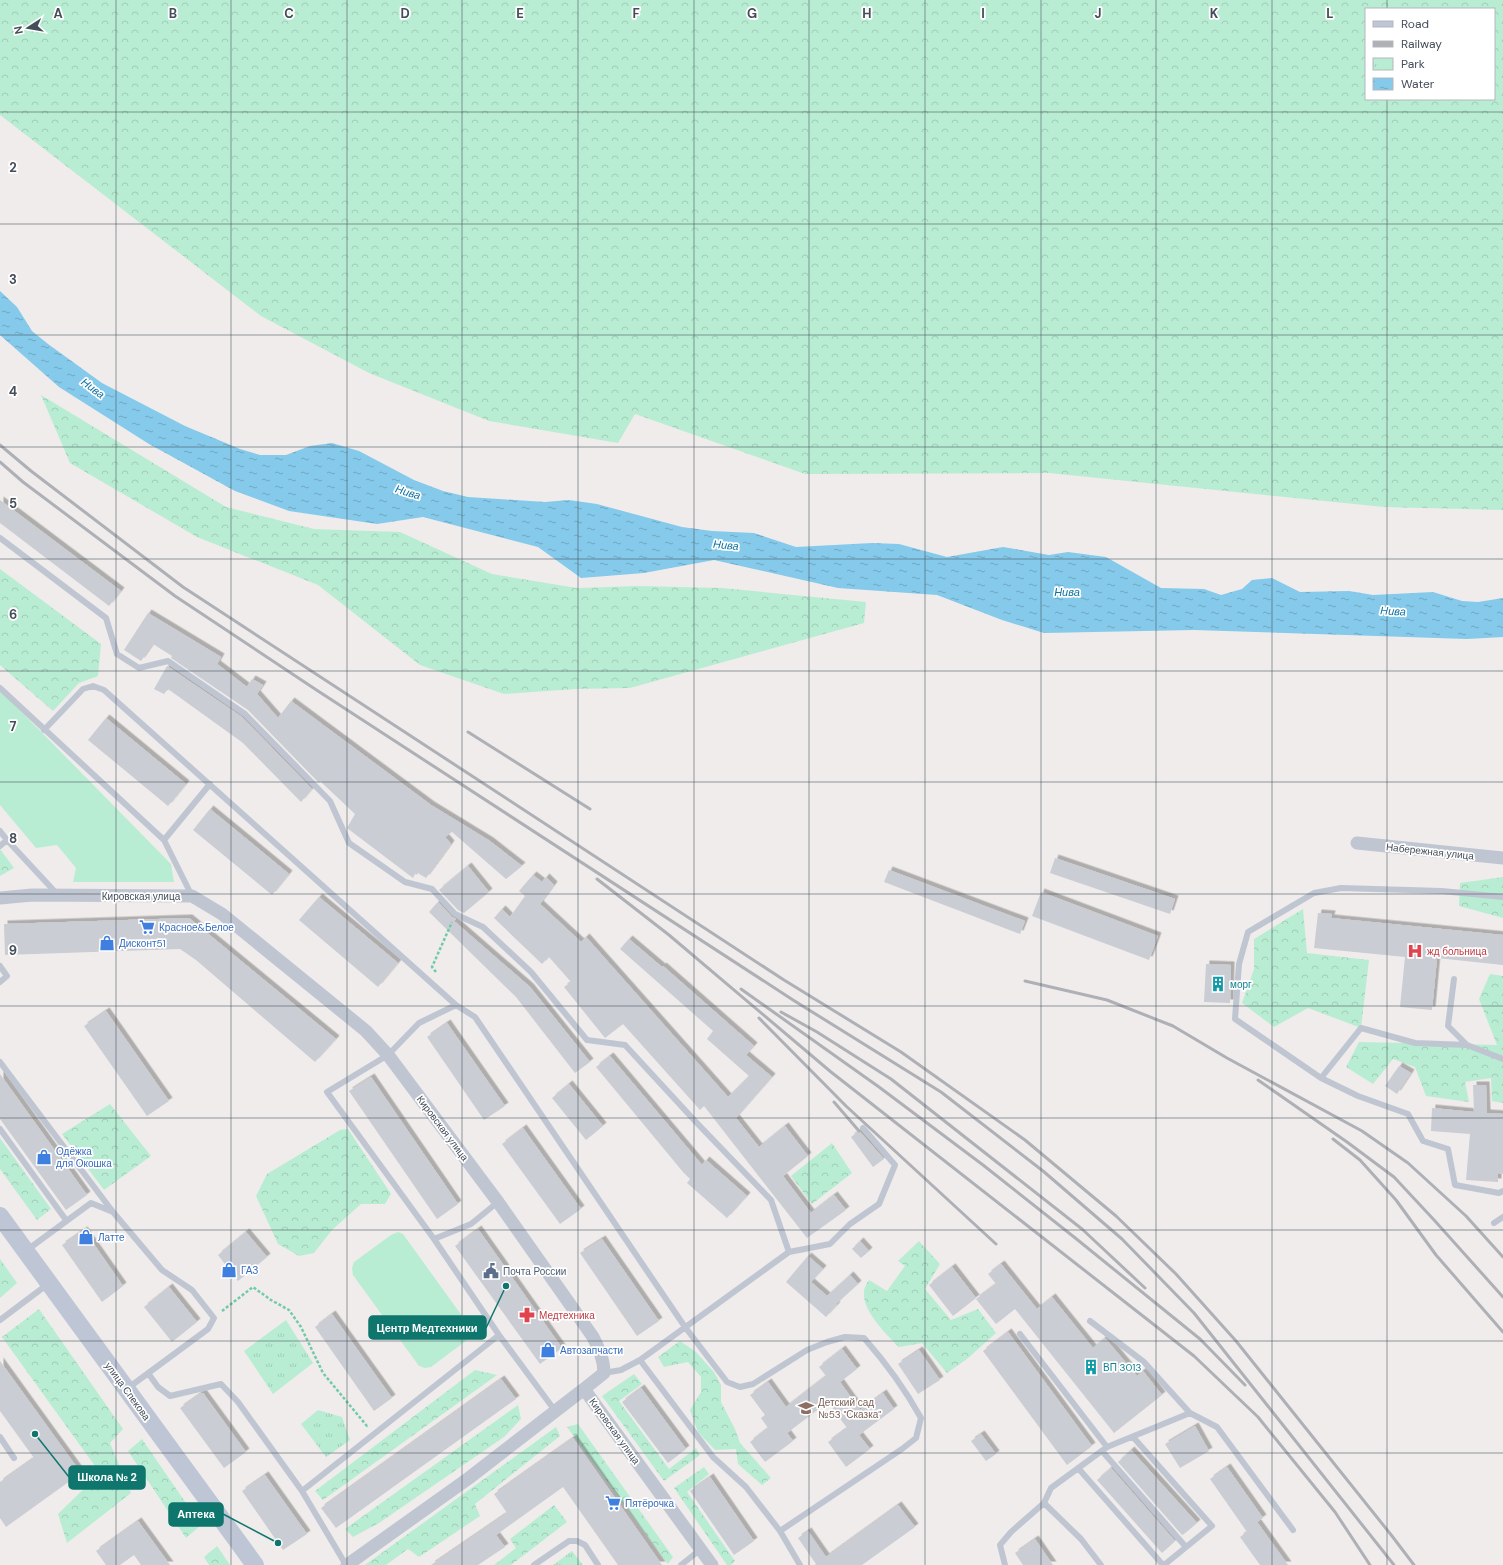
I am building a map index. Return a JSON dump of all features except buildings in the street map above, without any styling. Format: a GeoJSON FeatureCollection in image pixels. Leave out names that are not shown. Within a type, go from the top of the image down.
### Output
{"type":"FeatureCollection","features":[{"type":"Feature","properties":{"kind":"main road","name":"улица Спекова"},"geometry":{"type":"LineString","coordinates":[[0,1216],[255,1565]]}},
{"type":"Feature","properties":{"kind":"street","name":"Набережная улица"},"geometry":{"type":"LineString","coordinates":[[1357,844],[1503,858]]}},
{"type":"Feature","properties":{"kind":"street","name":"Кировская улица"},"geometry":{"type":"LineString","coordinates":[[0,898],[32,894],[59,896],[192,896],[222,914],[366,1031],[388,1055],[498,1202],[593,1337],[604,1364],[604,1373],[584,1389],[712,1565]]}},
{"type":"Feature","properties":{"kind":"street"},"geometry":{"type":"LineString","coordinates":[[347,1565],[469,1478],[584,1389]]}},
{"type":"Feature","properties":{"kind":"lane"},"geometry":{"type":"LineString","coordinates":[[0,538],[106,618],[117,654],[139,668],[168,661],[245,714],[330,801],[349,843],[405,882],[432,889],[455,914],[483,927],[531,972],[587,1040],[625,1045],[695,1121],[772,1200],[789,1252]]}},
{"type":"Feature","properties":{"kind":"lane"},"geometry":{"type":"LineString","coordinates":[[44,730],[83,689],[93,686],[104,690],[456,1005],[475,1017],[685,1327],[727,1382],[740,1386],[752,1384],[807,1350],[845,1337],[864,1338],[890,1370],[921,1418],[916,1438],[780,1531]]}},
{"type":"Feature","properties":{"kind":"lane"},"geometry":{"type":"LineString","coordinates":[[0,688],[164,840],[192,896]]}},
{"type":"Feature","properties":{"kind":"lane"},"geometry":{"type":"LineString","coordinates":[[164,840],[210,784]]}},
{"type":"Feature","properties":{"kind":"lane"},"geometry":{"type":"LineString","coordinates":[[0,831],[59,896]]}},
{"type":"Feature","properties":{"kind":"lane"},"geometry":{"type":"LineString","coordinates":[[0,846],[7,840]]}},
{"type":"Feature","properties":{"kind":"lane"},"geometry":{"type":"LineString","coordinates":[[1503,897],[1442,891],[1341,888],[1314,893],[1248,932],[1239,964],[1234,1019],[1321,1078],[1358,1096],[1408,1114],[1423,1141],[1448,1149],[1455,1185],[1499,1193],[1503,1191]]}},
{"type":"Feature","properties":{"kind":"lane"},"geometry":{"type":"LineString","coordinates":[[0,966],[7,976],[0,982]]}},
{"type":"Feature","properties":{"kind":"lane"},"geometry":{"type":"LineString","coordinates":[[1454,979],[1448,1026],[1467,1045]]}},
{"type":"Feature","properties":{"kind":"lane"},"geometry":{"type":"LineString","coordinates":[[456,1005],[419,1024],[388,1055],[327,1092],[434,1239],[499,1335],[556,1412]]}},
{"type":"Feature","properties":{"kind":"lane"},"geometry":{"type":"LineString","coordinates":[[1321,1078],[1361,1028],[1415,1043],[1467,1045],[1503,1059]]}},
{"type":"Feature","properties":{"kind":"lane"},"geometry":{"type":"LineString","coordinates":[[0,1062],[113,1212],[162,1270],[192,1290],[214,1318],[208,1329],[126,1389]]}},
{"type":"Feature","properties":{"kind":"lane"},"geometry":{"type":"LineString","coordinates":[[604,1373],[621,1370],[640,1360],[789,1252],[830,1244],[850,1224],[879,1204],[895,1165],[864,1128]]}},
{"type":"Feature","properties":{"kind":"lane"},"geometry":{"type":"LineString","coordinates":[[0,1129],[66,1220]]}},
{"type":"Feature","properties":{"kind":"lane"},"geometry":{"type":"LineString","coordinates":[[434,1239],[471,1224],[498,1202]]}},
{"type":"Feature","properties":{"kind":"lane"},"geometry":{"type":"LineString","coordinates":[[25,1251],[91,1203],[113,1212]]}},
{"type":"Feature","properties":{"kind":"lane"},"geometry":{"type":"LineString","coordinates":[[1494,1223],[1503,1217]]}},
{"type":"Feature","properties":{"kind":"lane"},"geometry":{"type":"LineString","coordinates":[[0,1320],[49,1283]]}},
{"type":"Feature","properties":{"kind":"lane"},"geometry":{"type":"LineString","coordinates":[[1090,1320],[1144,1362],[1190,1413],[1217,1428],[1293,1530]]}},
{"type":"Feature","properties":{"kind":"lane"},"geometry":{"type":"LineString","coordinates":[[1020,1334],[1105,1449],[1186,1547]]}},
{"type":"Feature","properties":{"kind":"lane"},"geometry":{"type":"LineString","coordinates":[[302,1491],[499,1335]]}},
{"type":"Feature","properties":{"kind":"lane"},"geometry":{"type":"LineString","coordinates":[[640,1360],[714,1457],[746,1487],[780,1531],[800,1565]]}},
{"type":"Feature","properties":{"kind":"lane"},"geometry":{"type":"LineString","coordinates":[[148,1374],[158,1386],[170,1396],[221,1384],[238,1402],[302,1491],[347,1565]]}},
{"type":"Feature","properties":{"kind":"lane"},"geometry":{"type":"LineString","coordinates":[[1004,1564],[1000,1545],[1011,1532],[1044,1503],[1051,1488],[1105,1449],[1190,1413]]}},
{"type":"Feature","properties":{"kind":"lane"},"geometry":{"type":"LineString","coordinates":[[0,1437],[14,1458]]}},
{"type":"Feature","properties":{"kind":"lane"},"geometry":{"type":"LineString","coordinates":[[1078,1468],[1164,1565],[1212,1526],[1133,1437]]}},
{"type":"Feature","properties":{"kind":"lane"},"geometry":{"type":"LineString","coordinates":[[1044,1503],[1081,1539],[1101,1565]]}},
{"type":"Feature","properties":{"kind":"lane"},"geometry":{"type":"LineString","coordinates":[[534,1565],[569,1541],[577,1541],[585,1546],[598,1565]]}},
{"type":"Feature","properties":{"kind":"lane"},"geometry":{"type":"LineString","coordinates":[[681,1565],[701,1549]]}},
{"type":"Feature","properties":{"kind":"path"},"geometry":{"type":"LineString","coordinates":[[436,973],[432,967],[455,914]]}},
{"type":"Feature","properties":{"kind":"path"},"geometry":{"type":"LineString","coordinates":[[214,1318],[253,1287],[271,1300],[289,1310],[301,1327],[323,1373],[367,1426],[388,1424]]}},
{"type":"Feature","properties":{"kind":"green space"},"geometry":{"type":"Polygon","coordinates":[[[0,0],[1503,0],[1503,510],[1384,507],[1049,473],[805,474],[635,414],[618,443],[489,421],[369,373],[261,316],[0,115],[0,0]]]}},
{"type":"Feature","properties":{"kind":"green space"},"geometry":{"type":"Polygon","coordinates":[[[41,395],[226,507],[314,529],[400,532],[492,574],[577,588],[638,586],[722,588],[866,602],[864,623],[630,688],[576,689],[504,694],[420,665],[318,585],[197,537],[70,463],[41,395]]]}},
{"type":"Feature","properties":{"kind":"green space"},"geometry":{"type":"Polygon","coordinates":[[[0,569],[101,644],[98,676],[79,683],[53,711],[0,665],[0,569]]]}},
{"type":"Feature","properties":{"kind":"green space"},"geometry":{"type":"Polygon","coordinates":[[[0,690],[171,864],[174,882],[73,882],[76,868],[57,845],[36,848],[0,805],[0,690]]]}},
{"type":"Feature","properties":{"kind":"green space"},"geometry":{"type":"Polygon","coordinates":[[[0,849],[14,868],[0,876],[0,849]]]}},
{"type":"Feature","properties":{"kind":"green space"},"geometry":{"type":"Polygon","coordinates":[[[1503,877],[1503,918],[1459,906],[1460,883],[1503,877]]]}},
{"type":"Feature","properties":{"kind":"green space"},"geometry":{"type":"Polygon","coordinates":[[[1303,909],[1307,953],[1369,960],[1361,1028],[1308,1008],[1274,1027],[1242,1003],[1254,969],[1254,939],[1303,909]]]}},
{"type":"Feature","properties":{"kind":"green space"},"geometry":{"type":"Polygon","coordinates":[[[1490,974],[1503,976],[1503,1103],[1492,1101],[1491,1078],[1465,1082],[1469,1102],[1426,1096],[1415,1067],[1393,1059],[1373,1084],[1346,1067],[1359,1042],[1497,1045],[1479,999],[1490,974]]]}},
{"type":"Feature","properties":{"kind":"green space"},"geometry":{"type":"Polygon","coordinates":[[[110,1104],[151,1156],[104,1190],[62,1134],[110,1104]]]}},
{"type":"Feature","properties":{"kind":"green space"},"geometry":{"type":"Polygon","coordinates":[[[348,1129],[391,1194],[385,1204],[361,1204],[332,1230],[314,1253],[299,1256],[278,1244],[256,1196],[267,1174],[340,1130],[348,1129]]]}},
{"type":"Feature","properties":{"kind":"green space"},"geometry":{"type":"Polygon","coordinates":[[[0,1138],[51,1209],[37,1220],[0,1169],[0,1138]]]}},
{"type":"Feature","properties":{"kind":"green space"},"geometry":{"type":"Polygon","coordinates":[[[832,1143],[852,1173],[812,1204],[791,1176],[832,1143]]]}},
{"type":"Feature","properties":{"kind":"green space"},"geometry":{"type":"Polygon","coordinates":[[[398,1232],[403,1234],[470,1327],[471,1334],[467,1340],[431,1367],[425,1368],[419,1366],[353,1275],[352,1268],[354,1262],[391,1235],[398,1232]]]}},
{"type":"Feature","properties":{"kind":"green space"},"geometry":{"type":"Polygon","coordinates":[[[919,1241],[940,1264],[925,1289],[951,1320],[978,1309],[996,1333],[967,1359],[947,1373],[922,1343],[899,1347],[876,1322],[864,1299],[864,1289],[869,1280],[887,1291],[905,1266],[898,1261],[919,1241]]]}},
{"type":"Feature","properties":{"kind":"green space"},"geometry":{"type":"Polygon","coordinates":[[[0,1259],[17,1283],[0,1298],[0,1259]]]}},
{"type":"Feature","properties":{"kind":"green space"},"geometry":{"type":"Polygon","coordinates":[[[39,1309],[123,1429],[110,1443],[131,1493],[67,1543],[58,1514],[100,1473],[2,1337],[39,1309]]]}},
{"type":"Feature","properties":{"kind":"green space"},"geometry":{"type":"Polygon","coordinates":[[[286,1320],[313,1363],[273,1394],[244,1351],[286,1320]]]}},
{"type":"Feature","properties":{"kind":"green space"},"geometry":{"type":"Polygon","coordinates":[[[680,1341],[696,1352],[714,1372],[721,1385],[721,1402],[735,1429],[740,1443],[771,1478],[762,1485],[738,1464],[736,1449],[715,1450],[698,1432],[690,1410],[701,1392],[701,1377],[688,1362],[664,1367],[658,1357],[680,1341]]]}},
{"type":"Feature","properties":{"kind":"green space"},"geometry":{"type":"Polygon","coordinates":[[[475,1370],[497,1375],[323,1500],[315,1491],[475,1370]]]}},
{"type":"Feature","properties":{"kind":"green space"},"geometry":{"type":"Polygon","coordinates":[[[634,1374],[642,1384],[619,1401],[669,1469],[696,1448],[700,1455],[664,1481],[602,1396],[634,1374]]]}},
{"type":"Feature","properties":{"kind":"green space"},"geometry":{"type":"Polygon","coordinates":[[[518,1405],[521,1419],[504,1437],[379,1523],[353,1537],[345,1529],[518,1405]]]}},
{"type":"Feature","properties":{"kind":"green space"},"geometry":{"type":"Polygon","coordinates":[[[318,1410],[342,1417],[350,1440],[326,1457],[301,1424],[318,1410]]]}},
{"type":"Feature","properties":{"kind":"green space"},"geometry":{"type":"Polygon","coordinates":[[[578,1424],[673,1557],[668,1564],[567,1427],[578,1424]]]}},
{"type":"Feature","properties":{"kind":"green space"},"geometry":{"type":"Polygon","coordinates":[[[556,1427],[560,1436],[475,1504],[480,1516],[419,1557],[408,1549],[386,1565],[365,1565],[556,1427]]]}},
{"type":"Feature","properties":{"kind":"green space"},"geometry":{"type":"Polygon","coordinates":[[[142,1439],[201,1525],[186,1538],[128,1451],[142,1439]]]}},
{"type":"Feature","properties":{"kind":"green space"},"geometry":{"type":"Polygon","coordinates":[[[704,1467],[709,1474],[687,1492],[735,1561],[731,1565],[727,1565],[674,1488],[704,1467]]]}},
{"type":"Feature","properties":{"kind":"green space"},"geometry":{"type":"Polygon","coordinates":[[[554,1505],[567,1522],[511,1565],[494,1565],[516,1548],[510,1539],[554,1505]]]}},
{"type":"Feature","properties":{"kind":"green space"},"geometry":{"type":"Polygon","coordinates":[[[217,1546],[230,1565],[209,1565],[204,1557],[217,1546]]]}},
{"type":"Feature","properties":{"kind":"green space"},"geometry":{"type":"Polygon","coordinates":[[[572,1551],[583,1565],[553,1565],[572,1551]]]}},
{"type":"Feature","properties":{"kind":"water","name":"Нива"},"geometry":{"type":"Polygon","coordinates":[[[0,291],[17,307],[32,331],[102,383],[185,426],[240,449],[260,455],[286,455],[310,446],[332,443],[359,451],[414,480],[443,491],[468,497],[545,502],[569,500],[597,504],[682,527],[712,531],[754,533],[796,547],[872,543],[899,544],[947,557],[1003,547],[1049,555],[1068,552],[1106,557],[1161,588],[1204,589],[1221,595],[1242,589],[1252,580],[1272,578],[1300,592],[1349,591],[1373,595],[1433,592],[1462,601],[1478,602],[1503,598],[1503,637],[1467,639],[1194,630],[1044,633],[1002,620],[937,595],[838,588],[714,560],[644,573],[581,578],[538,547],[423,517],[377,524],[289,511],[235,491],[149,444],[59,387],[0,335],[0,291]]]}},
{"type":"Feature","properties":{"kind":"railway"},"geometry":{"type":"LineString","coordinates":[[0,445],[31,471],[183,587],[784,980],[901,1052],[1025,1140],[1116,1216],[1176,1274],[1236,1341],[1414,1565]]}},
{"type":"Feature","properties":{"kind":"railway"},"geometry":{"type":"LineString","coordinates":[[0,462],[23,482],[175,596],[318,691],[793,1000],[941,1092],[1043,1171],[1122,1239],[1194,1313],[1394,1565]]}},
{"type":"Feature","properties":{"kind":"railway"},"geometry":{"type":"LineString","coordinates":[[468,732],[590,809]]}},
{"type":"Feature","properties":{"kind":"railway"},"geometry":{"type":"LineString","coordinates":[[597,879],[669,935],[831,1072],[1194,1356],[1258,1417],[1335,1512],[1370,1565]]}},
{"type":"Feature","properties":{"kind":"railway"},"geometry":{"type":"LineString","coordinates":[[1025,981],[1107,1000],[1173,1026],[1227,1058],[1362,1131],[1408,1163],[1466,1216],[1503,1257]]}},
{"type":"Feature","properties":{"kind":"railway"},"geometry":{"type":"LineString","coordinates":[[741,989],[879,1087],[983,1165],[1200,1339],[1245,1385]]}},
{"type":"Feature","properties":{"kind":"railway"},"geometry":{"type":"LineString","coordinates":[[781,1012],[817,1032],[891,1079],[1082,1229],[1145,1288]]}},
{"type":"Feature","properties":{"kind":"railway"},"geometry":{"type":"LineString","coordinates":[[759,1018],[846,1106],[996,1244]]}},
{"type":"Feature","properties":{"kind":"railway"},"geometry":{"type":"LineString","coordinates":[[1258,1080],[1347,1142],[1394,1177],[1503,1297]]}},
{"type":"Feature","properties":{"kind":"railway"},"geometry":{"type":"LineString","coordinates":[[834,1102],[859,1131]]}},
{"type":"Feature","properties":{"kind":"railway"},"geometry":{"type":"LineString","coordinates":[[1333,1139],[1360,1160],[1396,1200],[1436,1255],[1503,1332]]}},
{"type":"Feature","properties":{"kind":"place","name":"Красное&Белое"},"geometry":{"type":"Point","coordinates":[147,927]}},
{"type":"Feature","properties":{"kind":"place","name":"Дисконт51"},"geometry":{"type":"Point","coordinates":[107,943]}},
{"type":"Feature","properties":{"kind":"place","name":"жд больница"},"geometry":{"type":"Point","coordinates":[1415,951]}},
{"type":"Feature","properties":{"kind":"place","name":"морг"},"geometry":{"type":"Point","coordinates":[1218,984]}},
{"type":"Feature","properties":{"kind":"place","name":"Одёжка для Окошка"},"geometry":{"type":"Point","coordinates":[44,1157]}},
{"type":"Feature","properties":{"kind":"place","name":"Латте"},"geometry":{"type":"Point","coordinates":[86,1237]}},
{"type":"Feature","properties":{"kind":"place","name":"ГАЗ"},"geometry":{"type":"Point","coordinates":[229,1270]}},
{"type":"Feature","properties":{"kind":"place","name":"Почта России"},"geometry":{"type":"Point","coordinates":[491,1271]}},
{"type":"Feature","properties":{"kind":"place","name":"Центр Медтехники"},"geometry":{"type":"Point","coordinates":[506,1286]}},
{"type":"Feature","properties":{"kind":"place","name":"Медтехника"},"geometry":{"type":"Point","coordinates":[527,1315]}},
{"type":"Feature","properties":{"kind":"place","name":"Автозапчасти"},"geometry":{"type":"Point","coordinates":[548,1350]}},
{"type":"Feature","properties":{"kind":"place","name":"ВП 3013"},"geometry":{"type":"Point","coordinates":[1091,1367]}},
{"type":"Feature","properties":{"kind":"place","name":"Детский сад №53 \"Сказка\""},"geometry":{"type":"Point","coordinates":[806,1408]}},
{"type":"Feature","properties":{"kind":"place","name":"Школа № 2"},"geometry":{"type":"Point","coordinates":[35,1434]}},
{"type":"Feature","properties":{"kind":"place","name":"Пятёрочка"},"geometry":{"type":"Point","coordinates":[613,1503]}},
{"type":"Feature","properties":{"kind":"place","name":"Аптека"},"geometry":{"type":"Point","coordinates":[278,1543]}}]}
